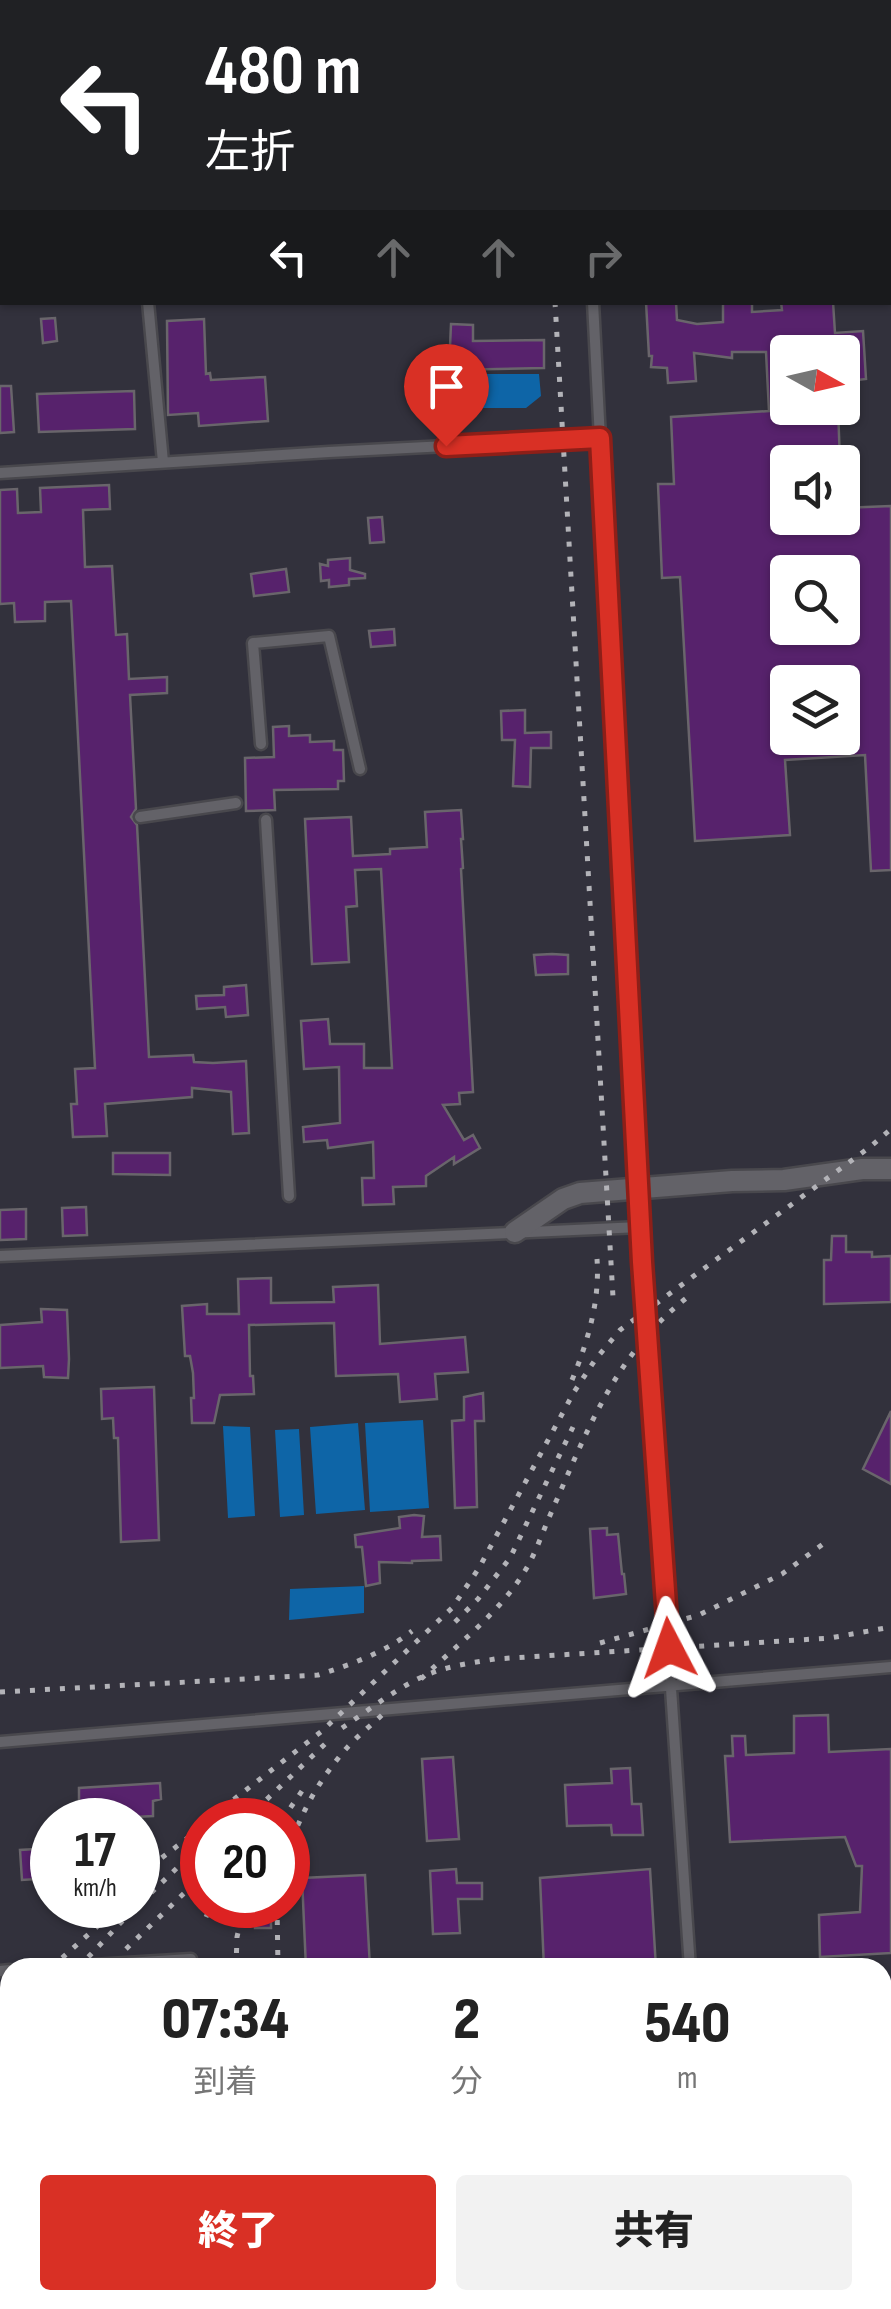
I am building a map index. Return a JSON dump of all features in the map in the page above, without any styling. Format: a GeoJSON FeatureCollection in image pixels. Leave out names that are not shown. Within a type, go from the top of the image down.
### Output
{"type":"FeatureCollection","features":[{"type":"Feature","properties":{"kind":"street"},"geometry":{"type":"LineString","coordinates":[[515,1232],[563,1199],[580,1193],[891,1169]]}},
{"type":"Feature","properties":{"kind":"lane"},"geometry":{"type":"LineString","coordinates":[[148,305],[162,462]]}},
{"type":"Feature","properties":{"kind":"lane"},"geometry":{"type":"LineString","coordinates":[[593,305],[640,1227],[689,1958]]}},
{"type":"Feature","properties":{"kind":"lane"},"geometry":{"type":"LineString","coordinates":[[0,472],[600,438]]}},
{"type":"Feature","properties":{"kind":"lane"},"geometry":{"type":"LineString","coordinates":[[262,744],[253,643],[329,636],[360,769]]}},
{"type":"Feature","properties":{"kind":"lane"},"geometry":{"type":"LineString","coordinates":[[140,816],[236,802]]}},
{"type":"Feature","properties":{"kind":"lane"},"geometry":{"type":"LineString","coordinates":[[266,820],[289,1196]]}},
{"type":"Feature","properties":{"kind":"lane"},"geometry":{"type":"LineString","coordinates":[[0,1256],[640,1227]]}},
{"type":"Feature","properties":{"kind":"lane"},"geometry":{"type":"LineString","coordinates":[[0,1742],[891,1667]]}},
{"type":"Feature","properties":{"kind":"shaded area"},"geometry":{"type":"Polygon","coordinates":[[[0,305],[891,305],[891,1958],[0,1958],[0,305]]]}},
{"type":"Feature","properties":{"kind":"water"},"geometry":{"type":"Polygon","coordinates":[[[467,374],[539,374],[541,396],[526,408],[477,408],[465,397],[467,374]]]}},
{"type":"Feature","properties":{"kind":"water"},"geometry":{"type":"Polygon","coordinates":[[[423,1420],[429,1508],[370,1512],[365,1423],[423,1420]]]}},
{"type":"Feature","properties":{"kind":"water"},"geometry":{"type":"Polygon","coordinates":[[[358,1423],[365,1510],[316,1514],[310,1427],[358,1423]]]}},
{"type":"Feature","properties":{"kind":"water"},"geometry":{"type":"Polygon","coordinates":[[[223,1426],[250,1427],[255,1516],[228,1518],[223,1426]]]}},
{"type":"Feature","properties":{"kind":"water"},"geometry":{"type":"Polygon","coordinates":[[[299,1429],[304,1515],[280,1517],[275,1430],[299,1429]]]}},
{"type":"Feature","properties":{"kind":"water"},"geometry":{"type":"Polygon","coordinates":[[[364,1586],[364,1613],[289,1620],[290,1589],[364,1586]]]}},
{"type":"Feature","properties":{"kind":"building"},"geometry":{"type":"Polygon","coordinates":[[[646,305],[676,305],[677,320],[697,324],[723,322],[723,305],[752,305],[752,312],[782,310],[781,305],[833,305],[835,333],[863,331],[866,379],[860,380],[860,335],[770,335],[770,425],[839,425],[839,445],[770,445],[770,535],[860,535],[860,507],[891,506],[891,870],[871,871],[865,755],[785,760],[790,835],[695,841],[680,577],[662,578],[658,484],[674,484],[671,417],[769,411],[766,352],[732,352],[732,358],[694,353],[696,381],[668,383],[667,368],[651,367],[646,305]]]}},
{"type":"Feature","properties":{"kind":"building"},"geometry":{"type":"Polygon","coordinates":[[[55,318],[57,341],[43,343],[41,319],[55,318]]]}},
{"type":"Feature","properties":{"kind":"building"},"geometry":{"type":"Polygon","coordinates":[[[204,319],[206,374],[210,373],[211,380],[265,377],[268,421],[199,426],[198,413],[168,415],[167,321],[204,319]]]}},
{"type":"Feature","properties":{"kind":"building"},"geometry":{"type":"Polygon","coordinates":[[[451,324],[473,325],[473,341],[544,340],[544,368],[449,370],[451,324]]]}},
{"type":"Feature","properties":{"kind":"building"},"geometry":{"type":"Polygon","coordinates":[[[0,386],[11,386],[14,432],[0,433],[0,386]]]}},
{"type":"Feature","properties":{"kind":"building"},"geometry":{"type":"Polygon","coordinates":[[[134,391],[135,429],[39,432],[37,394],[134,391]]]}},
{"type":"Feature","properties":{"kind":"building"},"geometry":{"type":"Polygon","coordinates":[[[109,485],[110,509],[83,510],[85,567],[112,566],[116,635],[127,634],[129,679],[167,677],[167,693],[130,695],[136,809],[131,817],[137,825],[149,1057],[193,1055],[194,1062],[246,1061],[249,1133],[233,1134],[231,1092],[192,1088],[192,1097],[105,1104],[107,1136],[73,1137],[71,1104],[77,1104],[75,1069],[95,1068],[71,601],[45,602],[45,621],[15,622],[14,603],[0,604],[0,490],[17,489],[18,513],[41,512],[40,488],[109,485]]]}},
{"type":"Feature","properties":{"kind":"building"},"geometry":{"type":"Polygon","coordinates":[[[382,517],[384,542],[370,543],[368,518],[382,517]]]}},
{"type":"Feature","properties":{"kind":"building"},"geometry":{"type":"Polygon","coordinates":[[[350,558],[350,570],[365,574],[365,578],[329,587],[329,580],[321,581],[320,564],[328,566],[328,560],[350,558]]]}},
{"type":"Feature","properties":{"kind":"building"},"geometry":{"type":"Polygon","coordinates":[[[286,569],[289,592],[254,596],[251,574],[286,569]]]}},
{"type":"Feature","properties":{"kind":"building"},"geometry":{"type":"Polygon","coordinates":[[[394,629],[395,645],[371,647],[369,631],[394,629]]]}},
{"type":"Feature","properties":{"kind":"building"},"geometry":{"type":"Polygon","coordinates":[[[525,710],[525,733],[551,732],[551,748],[531,748],[530,787],[513,786],[515,740],[502,740],[501,711],[525,710]]]}},
{"type":"Feature","properties":{"kind":"building"},"geometry":{"type":"Polygon","coordinates":[[[289,726],[289,736],[310,735],[310,742],[334,741],[334,750],[343,750],[344,781],[338,781],[338,789],[274,790],[275,810],[246,811],[245,758],[274,757],[273,727],[289,726]]]}},
{"type":"Feature","properties":{"kind":"building"},"geometry":{"type":"Polygon","coordinates":[[[461,810],[473,1092],[459,1093],[460,1104],[443,1105],[464,1140],[473,1135],[480,1148],[454,1164],[454,1157],[426,1176],[426,1186],[393,1187],[394,1204],[363,1205],[362,1178],[374,1178],[373,1142],[328,1148],[327,1140],[304,1142],[303,1127],[340,1123],[339,1067],[304,1069],[301,1021],[328,1019],[330,1044],[364,1044],[364,1068],[392,1068],[381,869],[355,870],[357,906],[346,907],[349,962],[312,964],[305,819],[351,817],[353,856],[390,854],[390,849],[427,847],[425,812],[461,810]]]}},
{"type":"Feature","properties":{"kind":"building"},"geometry":{"type":"Polygon","coordinates":[[[534,955],[568,955],[568,974],[536,975],[534,955]]]}},
{"type":"Feature","properties":{"kind":"building"},"geometry":{"type":"Polygon","coordinates":[[[246,985],[248,1015],[226,1017],[225,1007],[197,1009],[196,996],[224,995],[224,987],[246,985]]]}},
{"type":"Feature","properties":{"kind":"building"},"geometry":{"type":"Polygon","coordinates":[[[113,1153],[170,1153],[170,1175],[113,1174],[113,1153]]]}},
{"type":"Feature","properties":{"kind":"building"},"geometry":{"type":"Polygon","coordinates":[[[86,1207],[87,1235],[63,1236],[62,1208],[86,1207]]]}},
{"type":"Feature","properties":{"kind":"building"},"geometry":{"type":"Polygon","coordinates":[[[26,1209],[26,1239],[0,1240],[0,1210],[26,1209]]]}},
{"type":"Feature","properties":{"kind":"building"},"geometry":{"type":"Polygon","coordinates":[[[832,1236],[846,1236],[846,1252],[891,1256],[891,1302],[824,1304],[824,1260],[831,1260],[832,1236]]]}},
{"type":"Feature","properties":{"kind":"building"},"geometry":{"type":"Polygon","coordinates":[[[271,1278],[271,1303],[334,1302],[333,1287],[378,1285],[380,1344],[465,1337],[468,1372],[435,1374],[437,1399],[400,1402],[398,1374],[336,1376],[334,1323],[249,1325],[254,1394],[220,1395],[214,1423],[192,1423],[193,1373],[190,1356],[185,1356],[182,1306],[207,1304],[207,1314],[239,1314],[238,1279],[271,1278]]]}},
{"type":"Feature","properties":{"kind":"building"},"geometry":{"type":"Polygon","coordinates":[[[41,1309],[67,1310],[68,1378],[44,1377],[43,1366],[0,1368],[0,1325],[42,1322],[41,1309]]]}},
{"type":"Feature","properties":{"kind":"building"},"geometry":{"type":"Polygon","coordinates":[[[154,1387],[159,1540],[121,1542],[118,1438],[114,1438],[113,1418],[102,1419],[101,1389],[154,1387]]]}},
{"type":"Feature","properties":{"kind":"building"},"geometry":{"type":"Polygon","coordinates":[[[483,1393],[484,1421],[475,1421],[477,1507],[455,1508],[452,1421],[464,1420],[464,1397],[483,1393]]]}},
{"type":"Feature","properties":{"kind":"building"},"geometry":{"type":"Polygon","coordinates":[[[891,1411],[891,1484],[863,1469],[891,1411]]]}},
{"type":"Feature","properties":{"kind":"building"},"geometry":{"type":"Polygon","coordinates":[[[424,1516],[422,1537],[440,1536],[441,1560],[379,1562],[380,1583],[366,1586],[362,1547],[356,1547],[355,1535],[400,1528],[399,1517],[424,1516]]]}},
{"type":"Feature","properties":{"kind":"building"},"geometry":{"type":"Polygon","coordinates":[[[607,1528],[607,1535],[618,1534],[626,1594],[594,1598],[590,1529],[607,1528]]]}},
{"type":"Feature","properties":{"kind":"building"},"geometry":{"type":"Polygon","coordinates":[[[828,1715],[829,1752],[891,1749],[891,1953],[820,1957],[819,1915],[860,1912],[862,1866],[856,1866],[845,1837],[730,1842],[725,1756],[733,1756],[732,1736],[745,1736],[746,1755],[794,1753],[794,1716],[828,1715]]]}},
{"type":"Feature","properties":{"kind":"building"},"geometry":{"type":"Polygon","coordinates":[[[453,1757],[459,1839],[427,1841],[422,1759],[453,1757]]]}},
{"type":"Feature","properties":{"kind":"building"},"geometry":{"type":"Polygon","coordinates":[[[630,1768],[632,1804],[641,1804],[643,1835],[612,1835],[611,1825],[567,1826],[565,1785],[612,1783],[611,1769],[630,1768]]]}},
{"type":"Feature","properties":{"kind":"building"},"geometry":{"type":"Polygon","coordinates":[[[160,1783],[161,1799],[79,1798],[79,1788],[160,1783]]]}},
{"type":"Feature","properties":{"kind":"building"},"geometry":{"type":"Polygon","coordinates":[[[30,1849],[30,1879],[22,1880],[20,1850],[30,1849]]]}},
{"type":"Feature","properties":{"kind":"building"},"geometry":{"type":"Polygon","coordinates":[[[456,1869],[457,1883],[482,1883],[482,1899],[458,1899],[460,1933],[433,1934],[430,1871],[456,1869]]]}},
{"type":"Feature","properties":{"kind":"building"},"geometry":{"type":"Polygon","coordinates":[[[650,1869],[655,1958],[544,1958],[540,1878],[650,1869]]]}},
{"type":"Feature","properties":{"kind":"building"},"geometry":{"type":"Polygon","coordinates":[[[365,1875],[369,1958],[306,1958],[310,1878],[365,1875]]]}},
{"type":"Feature","properties":{"kind":"railway"},"geometry":{"type":"LineString","coordinates":[[555,305],[613,1297]]}},
{"type":"Feature","properties":{"kind":"railway"},"geometry":{"type":"LineString","coordinates":[[236,1798],[322,1731],[452,1608],[479,1568],[574,1392],[620,1330],[891,1129]]}},
{"type":"Feature","properties":{"kind":"railway"},"geometry":{"type":"LineString","coordinates":[[572,1380],[592,1321],[597,1259]]}},
{"type":"Feature","properties":{"kind":"railway"},"geometry":{"type":"LineString","coordinates":[[421,1679],[480,1625],[520,1579],[606,1395],[642,1342],[689,1296]]}},
{"type":"Feature","properties":{"kind":"railway"},"geometry":{"type":"LineString","coordinates":[[455,1622],[510,1558],[573,1427]]}},
{"type":"Feature","properties":{"kind":"railway"},"geometry":{"type":"LineString","coordinates":[[600,1643],[699,1615],[782,1574],[830,1539]]}},
{"type":"Feature","properties":{"kind":"railway"},"geometry":{"type":"LineString","coordinates":[[342,1728],[424,1676],[495,1659],[830,1638],[891,1627]]}},
{"type":"Feature","properties":{"kind":"railway"},"geometry":{"type":"LineString","coordinates":[[0,1692],[318,1675],[379,1652],[412,1631]]}},
{"type":"Feature","properties":{"kind":"railway"},"geometry":{"type":"LineString","coordinates":[[310,1799],[350,1745],[386,1711]]}},
{"type":"Feature","properties":{"kind":"railway"},"geometry":{"type":"LineString","coordinates":[[268,1798],[325,1744]]}},
{"type":"Feature","properties":{"kind":"railway"},"geometry":{"type":"LineString","coordinates":[[297,1798],[302,1791]]}},
{"type":"Feature","properties":{"kind":"railway"},"geometry":{"type":"LineString","coordinates":[[160,1859],[180,1844]]}},
{"type":"Feature","properties":{"kind":"railway"},"geometry":{"type":"LineString","coordinates":[[87,1958],[180,1865]]}},
{"type":"Feature","properties":{"kind":"railway"},"geometry":{"type":"LineString","coordinates":[[126,1949],[180,1897]]}},
{"type":"Feature","properties":{"kind":"railway"},"geometry":{"type":"LineString","coordinates":[[62,1958],[95,1928]]}},
{"type":"Feature","properties":{"kind":"railway"},"geometry":{"type":"LineString","coordinates":[[236,1958],[239,1928]]}},
{"type":"Feature","properties":{"kind":"railway"},"geometry":{"type":"LineString","coordinates":[[277,1928],[278,1958]]}},
{"type":"Feature","properties":{"kind":"route"},"geometry":{"type":"LineString","coordinates":[[446,446],[600,438],[642,1262],[669,1648]]}}]}
